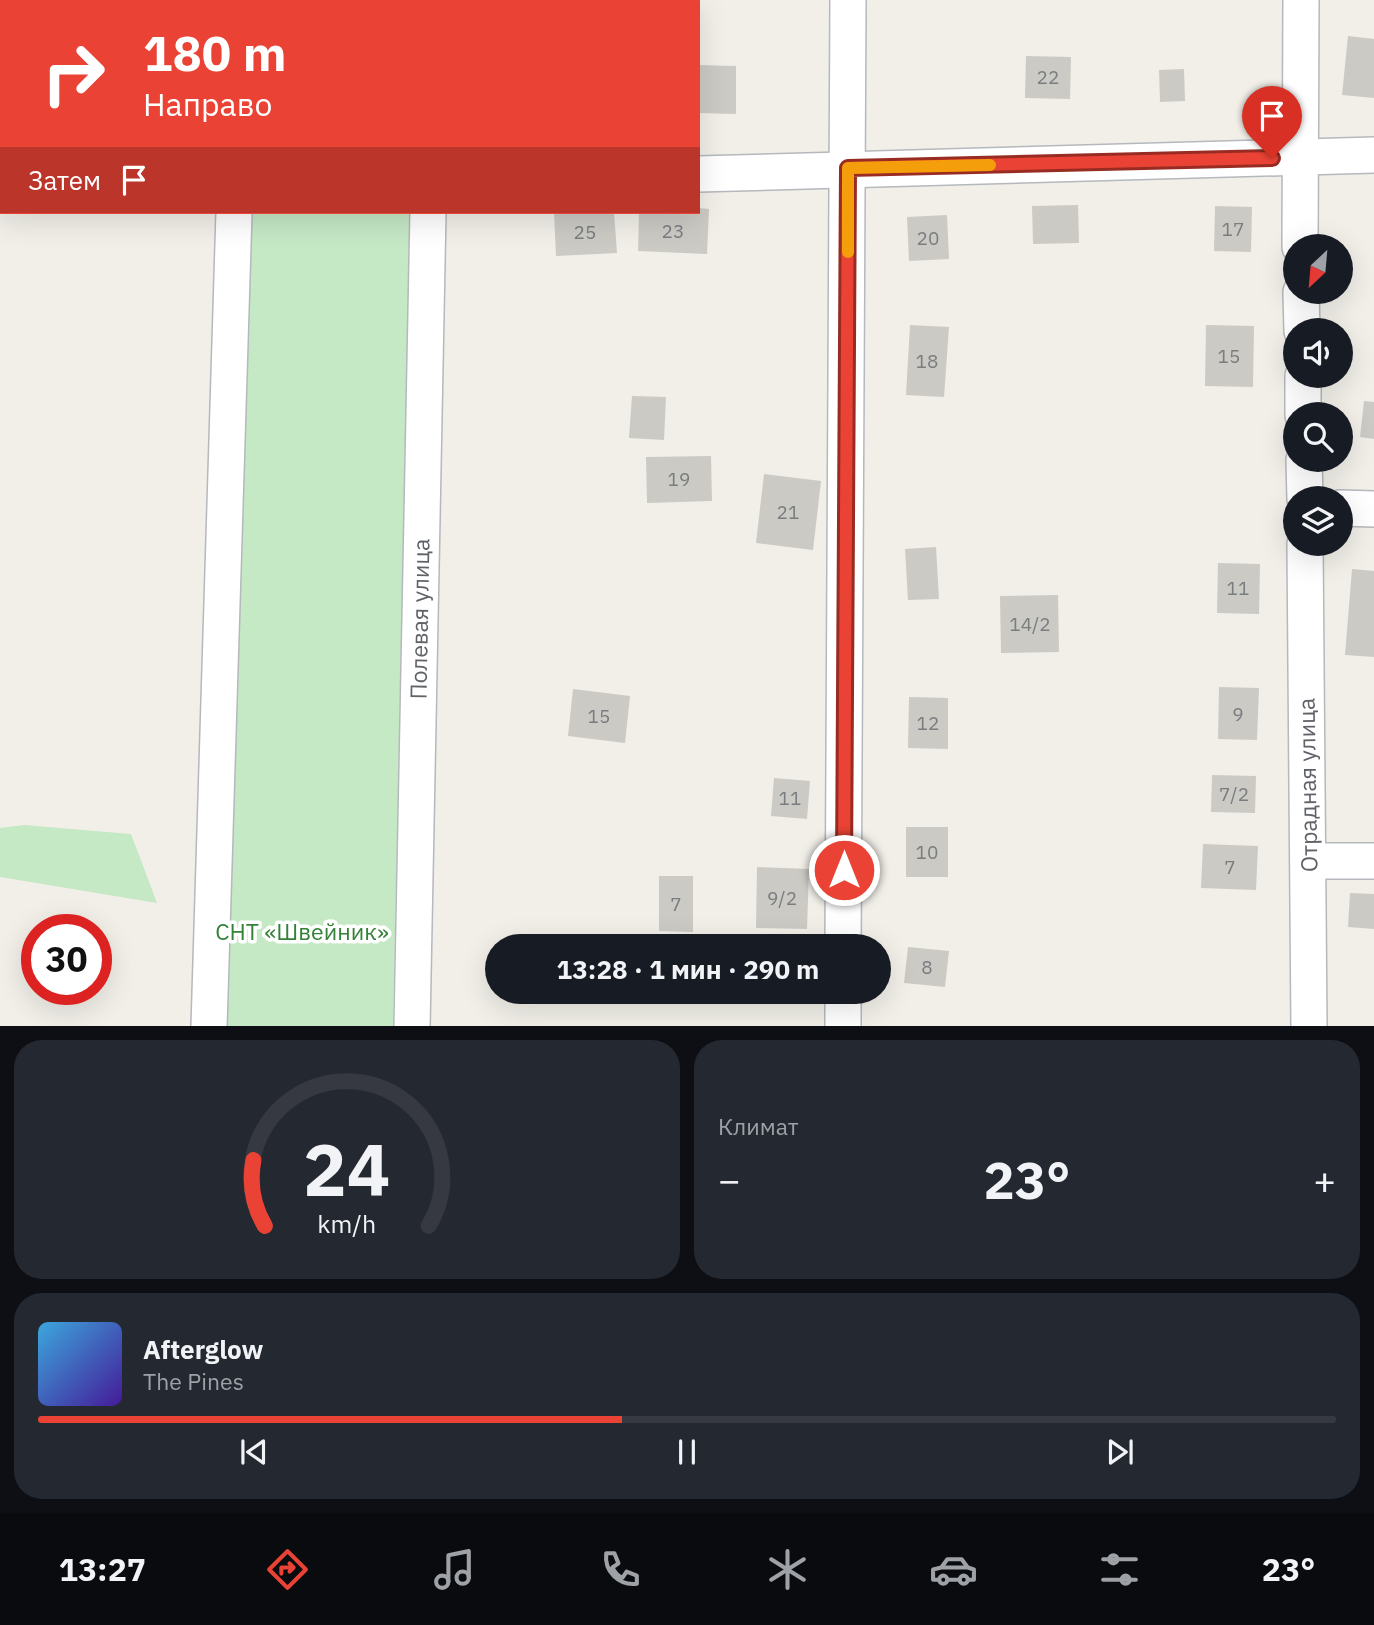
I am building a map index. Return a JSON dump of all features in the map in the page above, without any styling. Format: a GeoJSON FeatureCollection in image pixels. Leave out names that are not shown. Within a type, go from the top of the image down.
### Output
{"type":"FeatureCollection","features":[{"type":"Feature","properties":{"kind":"street"},"geometry":{"type":"LineString","coordinates":[[844,934],[848,0]]}},
{"type":"Feature","properties":{"kind":"street"},"geometry":{"type":"LineString","coordinates":[[1300,234],[1301,0]]}},
{"type":"Feature","properties":{"kind":"street"},"geometry":{"type":"LineString","coordinates":[[700,174],[1374,155]]}},
{"type":"Feature","properties":{"kind":"street"},"geometry":{"type":"LineString","coordinates":[[209,1026],[234,214]]}},
{"type":"Feature","properties":{"kind":"street","name":"Полевая улица"},"geometry":{"type":"LineString","coordinates":[[412,1026],[428,214]]}},
{"type":"Feature","properties":{"kind":"street"},"geometry":{"type":"LineString","coordinates":[[1353,508],[1374,509]]}},
{"type":"Feature","properties":{"kind":"street","name":"Отрадная улица"},"geometry":{"type":"LineString","coordinates":[[1305,556],[1310,861],[1309,1026]]}},
{"type":"Feature","properties":{"kind":"street"},"geometry":{"type":"LineString","coordinates":[[1310,861],[1374,861]]}},
{"type":"Feature","properties":{"kind":"street"},"geometry":{"type":"LineString","coordinates":[[843,1004],[843,1026]]}},
{"type":"Feature","properties":{"kind":"green space","name":"СНТ «Швейник»"},"geometry":{"type":"Polygon","coordinates":[[[238,214],[410,214],[393,1026],[204,1026],[238,214]]]}},
{"type":"Feature","properties":{"kind":"green space"},"geometry":{"type":"Polygon","coordinates":[[[24,825],[131,834],[157,903],[0,877],[0,828],[24,825]]]}},
{"type":"Feature","properties":{"kind":"building"},"geometry":{"type":"Polygon","coordinates":[[[1348,36],[1374,39],[1374,98],[1342,95],[1348,36]]]}},
{"type":"Feature","properties":{"kind":"building"},"geometry":{"type":"Polygon","coordinates":[[[1026,56],[1071,57],[1070,99],[1025,98],[1026,56]]]}},
{"type":"Feature","properties":{"kind":"building"},"geometry":{"type":"Polygon","coordinates":[[[700,65],[736,66],[736,114],[700,113],[700,65]]]}},
{"type":"Feature","properties":{"kind":"building"},"geometry":{"type":"Polygon","coordinates":[[[1184,69],[1185,101],[1160,102],[1159,70],[1184,69]]]}},
{"type":"Feature","properties":{"kind":"building"},"geometry":{"type":"Polygon","coordinates":[[[1078,205],[1079,243],[1033,244],[1032,206],[1078,205]]]}},
{"type":"Feature","properties":{"kind":"building"},"geometry":{"type":"Polygon","coordinates":[[[1215,206],[1252,207],[1251,252],[1214,251],[1215,206]]]}},
{"type":"Feature","properties":{"kind":"building"},"geometry":{"type":"Polygon","coordinates":[[[700,208],[709,209],[707,254],[638,251],[639,214],[700,214],[700,208]]]}},
{"type":"Feature","properties":{"kind":"building"},"geometry":{"type":"Polygon","coordinates":[[[554,214],[614,214],[617,253],[556,256],[554,214]]]}},
{"type":"Feature","properties":{"kind":"building"},"geometry":{"type":"Polygon","coordinates":[[[947,215],[949,259],[909,261],[907,217],[947,215]]]}},
{"type":"Feature","properties":{"kind":"building"},"geometry":{"type":"Polygon","coordinates":[[[910,325],[949,327],[944,397],[906,395],[910,325]]]}},
{"type":"Feature","properties":{"kind":"building"},"geometry":{"type":"Polygon","coordinates":[[[1206,325],[1254,326],[1253,387],[1205,386],[1206,325]]]}},
{"type":"Feature","properties":{"kind":"building"},"geometry":{"type":"Polygon","coordinates":[[[632,396],[666,397],[664,440],[629,438],[632,396]]]}},
{"type":"Feature","properties":{"kind":"building"},"geometry":{"type":"Polygon","coordinates":[[[1364,401],[1374,402],[1374,439],[1360,437],[1364,401]]]}},
{"type":"Feature","properties":{"kind":"building"},"geometry":{"type":"Polygon","coordinates":[[[711,456],[712,501],[647,503],[646,457],[711,456]]]}},
{"type":"Feature","properties":{"kind":"building"},"geometry":{"type":"Polygon","coordinates":[[[764,474],[821,481],[813,550],[756,543],[764,474]]]}},
{"type":"Feature","properties":{"kind":"building"},"geometry":{"type":"Polygon","coordinates":[[[936,547],[939,599],[908,600],[905,549],[936,547]]]}},
{"type":"Feature","properties":{"kind":"building"},"geometry":{"type":"Polygon","coordinates":[[[1218,563],[1260,564],[1259,614],[1217,613],[1218,563]]]}},
{"type":"Feature","properties":{"kind":"building"},"geometry":{"type":"Polygon","coordinates":[[[1352,569],[1374,571],[1374,657],[1345,655],[1352,569]]]}},
{"type":"Feature","properties":{"kind":"building"},"geometry":{"type":"Polygon","coordinates":[[[1058,595],[1059,652],[1001,653],[1000,596],[1058,595]]]}},
{"type":"Feature","properties":{"kind":"building"},"geometry":{"type":"Polygon","coordinates":[[[1219,687],[1259,688],[1257,740],[1218,739],[1219,687]]]}},
{"type":"Feature","properties":{"kind":"building"},"geometry":{"type":"Polygon","coordinates":[[[573,689],[630,696],[625,743],[568,736],[573,689]]]}},
{"type":"Feature","properties":{"kind":"building"},"geometry":{"type":"Polygon","coordinates":[[[909,697],[948,698],[948,749],[908,748],[909,697]]]}},
{"type":"Feature","properties":{"kind":"building"},"geometry":{"type":"Polygon","coordinates":[[[1212,775],[1256,776],[1255,813],[1211,812],[1212,775]]]}},
{"type":"Feature","properties":{"kind":"building"},"geometry":{"type":"Polygon","coordinates":[[[774,778],[810,781],[807,819],[771,816],[774,778]]]}},
{"type":"Feature","properties":{"kind":"building"},"geometry":{"type":"Polygon","coordinates":[[[906,827],[948,827],[948,877],[906,877],[906,827]]]}},
{"type":"Feature","properties":{"kind":"building"},"geometry":{"type":"Polygon","coordinates":[[[1203,844],[1258,846],[1256,890],[1201,888],[1203,844]]]}},
{"type":"Feature","properties":{"kind":"building"},"geometry":{"type":"Polygon","coordinates":[[[757,867],[809,869],[807,929],[756,928],[757,867]]]}},
{"type":"Feature","properties":{"kind":"building"},"geometry":{"type":"Polygon","coordinates":[[[659,876],[693,876],[693,932],[659,931],[659,876]]]}},
{"type":"Feature","properties":{"kind":"building"},"geometry":{"type":"Polygon","coordinates":[[[1350,893],[1374,894],[1374,929],[1348,927],[1350,893]]]}},
{"type":"Feature","properties":{"kind":"building"},"geometry":{"type":"Polygon","coordinates":[[[908,947],[949,951],[945,987],[904,983],[908,947]]]}},
{"type":"Feature","properties":{"kind":"slow traffic"},"geometry":{"type":"LineString","coordinates":[[848,252],[848,168],[990,165]]}},
{"type":"Feature","properties":{"kind":"route"},"geometry":{"type":"LineString","coordinates":[[844,870],[848,168],[1272,158]]}}]}
